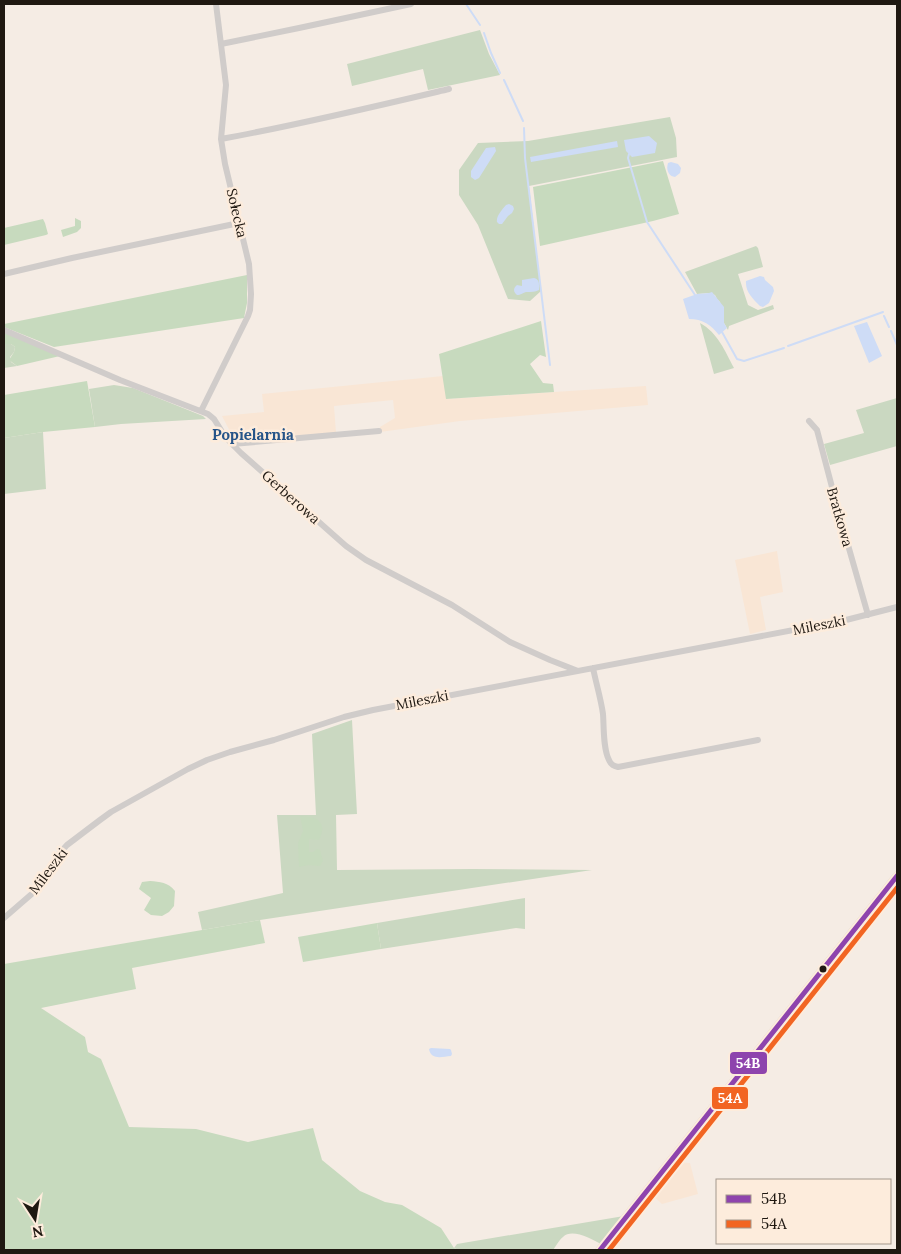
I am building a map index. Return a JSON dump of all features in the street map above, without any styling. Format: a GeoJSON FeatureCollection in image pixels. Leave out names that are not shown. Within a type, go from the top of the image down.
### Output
{"type":"FeatureCollection","features":[{"type":"Feature","properties":{"kind":"street","name":"Sołecka"},"geometry":{"type":"LineString","coordinates":[[201,411],[250,310],[251,294],[249,264],[221,140],[226,85],[216,4]]}},
{"type":"Feature","properties":{"kind":"street"},"geometry":{"type":"LineString","coordinates":[[221,44],[411,4]]}},
{"type":"Feature","properties":{"kind":"street"},"geometry":{"type":"LineString","coordinates":[[221,140],[449,89]]}},
{"type":"Feature","properties":{"kind":"street"},"geometry":{"type":"LineString","coordinates":[[4,274],[239,223]]}},
{"type":"Feature","properties":{"kind":"street","name":"Gerberowa"},"geometry":{"type":"LineString","coordinates":[[4,330],[120,380],[208,414],[214,419],[226,438],[248,460],[346,546],[366,560],[452,605],[510,642],[579,671]]}},
{"type":"Feature","properties":{"kind":"street","name":"Bratkowa"},"geometry":{"type":"LineString","coordinates":[[809,421],[817,430],[868,615]]}},
{"type":"Feature","properties":{"kind":"street"},"geometry":{"type":"LineString","coordinates":[[232,444],[379,431]]}},
{"type":"Feature","properties":{"kind":"street","name":"Mileszki"},"geometry":{"type":"LineString","coordinates":[[4,918],[34,892],[58,855],[85,831],[111,812],[207,760],[344,717],[421,700],[868,615],[897,607]]}},
{"type":"Feature","properties":{"kind":"street"},"geometry":{"type":"LineString","coordinates":[[593,668],[601,706],[608,757],[614,766],[758,740]]}},
{"type":"Feature","properties":{"kind":"street"},"geometry":{"type":"LineString","coordinates":[[600,1250],[897,876]]}},
{"type":"Feature","properties":{"kind":"shaded area"},"geometry":{"type":"Polygon","coordinates":[[[443,376],[447,399],[646,386],[648,405],[460,421],[380,432],[380,427],[395,418],[393,400],[334,406],[336,433],[235,441],[222,416],[264,412],[262,394],[443,376]]]}},
{"type":"Feature","properties":{"kind":"shaded area"},"geometry":{"type":"Polygon","coordinates":[[[777,551],[783,592],[760,597],[766,630],[750,634],[735,560],[777,551]]]}},
{"type":"Feature","properties":{"kind":"shaded area"},"geometry":{"type":"Polygon","coordinates":[[[679,1162],[690,1163],[698,1194],[662,1204],[652,1195],[679,1162]]]}},
{"type":"Feature","properties":{"kind":"green space"},"geometry":{"type":"Polygon","coordinates":[[[480,30],[489,54],[500,75],[428,90],[423,69],[352,86],[347,64],[480,30]]]}},
{"type":"Feature","properties":{"kind":"green space"},"geometry":{"type":"Polygon","coordinates":[[[670,117],[676,138],[677,157],[529,186],[541,291],[530,301],[508,299],[478,225],[459,195],[459,170],[478,143],[528,141],[670,117]]]}},
{"type":"Feature","properties":{"kind":"green space"},"geometry":{"type":"Polygon","coordinates":[[[663,161],[679,214],[540,246],[533,187],[663,161]]]}},
{"type":"Feature","properties":{"kind":"green space"},"geometry":{"type":"Polygon","coordinates":[[[75,218],[81,221],[81,228],[77,232],[63,237],[61,230],[75,226],[75,218]]]}},
{"type":"Feature","properties":{"kind":"green space"},"geometry":{"type":"Polygon","coordinates":[[[43,219],[48,234],[4,245],[4,228],[43,219]]]}},
{"type":"Feature","properties":{"kind":"green space"},"geometry":{"type":"Polygon","coordinates":[[[756,246],[763,267],[738,274],[748,305],[758,310],[773,305],[774,309],[729,326],[728,330],[724,323],[720,302],[715,295],[709,293],[697,294],[685,272],[756,246]]]}},
{"type":"Feature","properties":{"kind":"green space"},"geometry":{"type":"Polygon","coordinates":[[[247,275],[247,303],[244,318],[54,347],[4,327],[4,324],[247,275]]]}},
{"type":"Feature","properties":{"kind":"green space"},"geometry":{"type":"Polygon","coordinates":[[[541,321],[546,357],[540,355],[530,364],[543,383],[553,384],[554,392],[446,399],[439,354],[541,321]]]}},
{"type":"Feature","properties":{"kind":"green space"},"geometry":{"type":"Polygon","coordinates":[[[700,323],[716,337],[734,368],[714,374],[700,323]]]}},
{"type":"Feature","properties":{"kind":"green space"},"geometry":{"type":"Polygon","coordinates":[[[4,332],[60,356],[17,366],[9,360],[15,347],[11,344],[4,344],[4,332]]]}},
{"type":"Feature","properties":{"kind":"green space"},"geometry":{"type":"Polygon","coordinates":[[[7,343],[15,347],[10,357],[11,362],[17,366],[4,368],[4,344],[7,343]]]}},
{"type":"Feature","properties":{"kind":"green space"},"geometry":{"type":"Polygon","coordinates":[[[87,381],[95,427],[4,438],[4,395],[87,381]]]}},
{"type":"Feature","properties":{"kind":"green space"},"geometry":{"type":"Polygon","coordinates":[[[114,385],[133,388],[203,416],[206,419],[95,427],[89,389],[114,385]]]}},
{"type":"Feature","properties":{"kind":"green space"},"geometry":{"type":"Polygon","coordinates":[[[897,398],[897,446],[830,465],[824,444],[864,433],[856,410],[897,398]]]}},
{"type":"Feature","properties":{"kind":"green space"},"geometry":{"type":"Polygon","coordinates":[[[43,432],[46,489],[4,494],[4,438],[43,432]]]}},
{"type":"Feature","properties":{"kind":"green space"},"geometry":{"type":"Polygon","coordinates":[[[352,720],[357,814],[336,815],[337,870],[592,870],[202,930],[198,912],[283,893],[277,815],[316,815],[312,734],[352,720]]]}},
{"type":"Feature","properties":{"kind":"green space"},"geometry":{"type":"Polygon","coordinates":[[[300,816],[311,817],[321,824],[322,829],[319,840],[309,839],[309,852],[317,849],[320,850],[323,861],[320,866],[309,865],[299,867],[298,843],[303,831],[300,816]]]}},
{"type":"Feature","properties":{"kind":"green space"},"geometry":{"type":"Polygon","coordinates":[[[150,881],[167,884],[175,891],[174,906],[162,916],[151,915],[144,910],[151,898],[139,889],[142,882],[150,881]]]}},
{"type":"Feature","properties":{"kind":"green space"},"geometry":{"type":"Polygon","coordinates":[[[525,898],[525,929],[516,928],[381,949],[377,923],[525,898]]]}},
{"type":"Feature","properties":{"kind":"green space"},"geometry":{"type":"Polygon","coordinates":[[[260,920],[265,943],[132,968],[136,989],[41,1008],[85,1037],[88,1052],[101,1059],[129,1127],[196,1129],[248,1142],[313,1128],[322,1160],[360,1191],[385,1202],[402,1205],[441,1228],[454,1248],[459,1250],[4,1250],[4,964],[260,920]]]}},
{"type":"Feature","properties":{"kind":"green space"},"geometry":{"type":"Polygon","coordinates":[[[377,923],[381,949],[303,962],[298,937],[377,923]]]}},
{"type":"Feature","properties":{"kind":"green space"},"geometry":{"type":"Polygon","coordinates":[[[624,1216],[601,1244],[582,1235],[571,1234],[562,1238],[553,1250],[459,1250],[454,1248],[457,1244],[624,1216]]]}},
{"type":"Feature","properties":{"kind":"water"},"geometry":{"type":"Polygon","coordinates":[[[649,136],[657,143],[655,153],[632,157],[626,151],[624,140],[649,136]]]}},
{"type":"Feature","properties":{"kind":"water"},"geometry":{"type":"Polygon","coordinates":[[[617,141],[618,147],[531,162],[530,157],[617,141]]]}},
{"type":"Feature","properties":{"kind":"water"},"geometry":{"type":"Polygon","coordinates":[[[495,147],[496,151],[479,178],[475,180],[471,177],[471,171],[486,148],[495,147]]]}},
{"type":"Feature","properties":{"kind":"water"},"geometry":{"type":"Polygon","coordinates":[[[668,163],[678,164],[681,168],[680,173],[675,177],[669,174],[667,170],[668,163]]]}},
{"type":"Feature","properties":{"kind":"water"},"geometry":{"type":"Polygon","coordinates":[[[509,204],[514,209],[512,213],[502,224],[499,224],[497,222],[498,215],[509,204]]]}},
{"type":"Feature","properties":{"kind":"water"},"geometry":{"type":"Polygon","coordinates":[[[760,276],[764,277],[773,287],[774,291],[769,303],[763,307],[752,298],[746,285],[746,281],[760,276]]]}},
{"type":"Feature","properties":{"kind":"water"},"geometry":{"type":"Polygon","coordinates":[[[534,278],[538,281],[539,290],[516,294],[514,291],[515,287],[517,285],[522,286],[522,280],[534,278]]]}},
{"type":"Feature","properties":{"kind":"water"},"geometry":{"type":"Polygon","coordinates":[[[712,292],[724,307],[724,323],[727,328],[719,335],[706,323],[689,319],[683,299],[697,294],[712,292]]]}},
{"type":"Feature","properties":{"kind":"water"},"geometry":{"type":"Polygon","coordinates":[[[867,322],[882,356],[869,363],[854,326],[867,322]]]}},
{"type":"Feature","properties":{"kind":"water"},"geometry":{"type":"Polygon","coordinates":[[[429,1049],[450,1049],[452,1054],[451,1056],[434,1056],[430,1052],[429,1049]]]}},
{"type":"Feature","properties":{"kind":"waterway"},"geometry":{"type":"LineString","coordinates":[[466,4],[480,25]]}},
{"type":"Feature","properties":{"kind":"waterway"},"geometry":{"type":"LineString","coordinates":[[484,33],[500,73]]}},
{"type":"Feature","properties":{"kind":"waterway"},"geometry":{"type":"LineString","coordinates":[[504,80],[523,121]]}},
{"type":"Feature","properties":{"kind":"waterway"},"geometry":{"type":"LineString","coordinates":[[524,128],[525,158],[550,365]]}},
{"type":"Feature","properties":{"kind":"waterway"},"geometry":{"type":"LineString","coordinates":[[629,154],[628,158],[647,222],[695,295]]}},
{"type":"Feature","properties":{"kind":"waterway"},"geometry":{"type":"LineString","coordinates":[[788,346],[883,312]]}},
{"type":"Feature","properties":{"kind":"waterway"},"geometry":{"type":"LineString","coordinates":[[884,316],[889,327]]}},
{"type":"Feature","properties":{"kind":"waterway"},"geometry":{"type":"LineString","coordinates":[[891,331],[897,345]]}},
{"type":"Feature","properties":{"kind":"waterway"},"geometry":{"type":"LineString","coordinates":[[722,332],[737,359],[744,361],[784,348]]}},
{"type":"Feature","properties":{"kind":"transit line","name":"54B"},"geometry":{"type":"LineString","coordinates":[[600,1250],[897,876]]}},
{"type":"Feature","properties":{"kind":"transit line","name":"54A"},"geometry":{"type":"LineString","coordinates":[[609,1250],[897,888]]}},
{"type":"Feature","properties":{"kind":"district","name":"Popielarnia"},"geometry":{"type":"Point","coordinates":[253,434]}}]}
